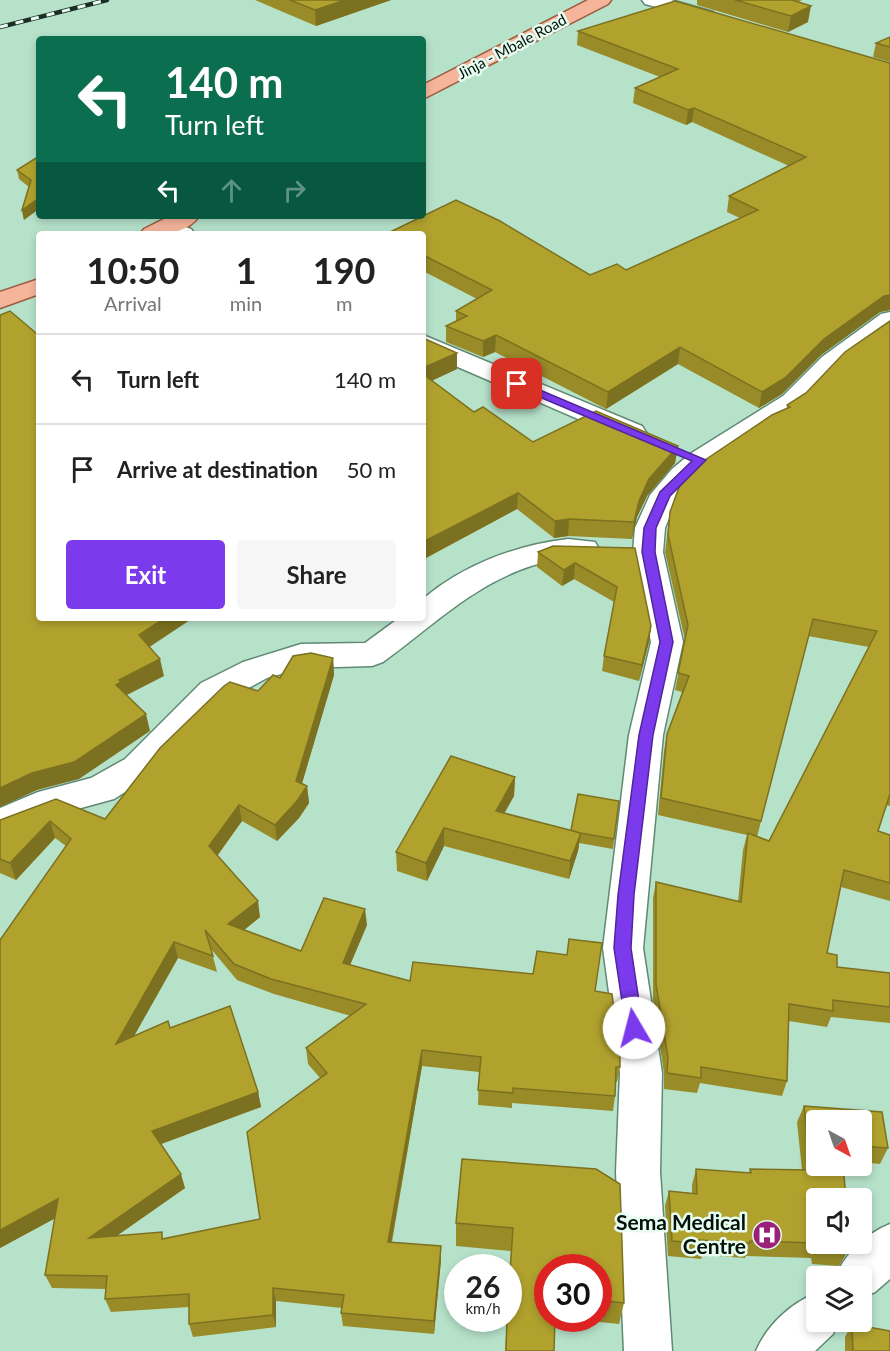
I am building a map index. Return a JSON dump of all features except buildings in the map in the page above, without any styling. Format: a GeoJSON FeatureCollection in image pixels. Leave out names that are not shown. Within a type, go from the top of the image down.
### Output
{"type":"FeatureCollection","features":[{"type":"Feature","properties":{"kind":"main road","name":"Jinja - Mbale Road"},"geometry":{"type":"LineString","coordinates":[[426,91],[602,0]]}},
{"type":"Feature","properties":{"kind":"main road"},"geometry":{"type":"LineString","coordinates":[[168,231],[184,219]]}},
{"type":"Feature","properties":{"kind":"main road"},"geometry":{"type":"LineString","coordinates":[[0,301],[36,287]]}},
{"type":"Feature","properties":{"kind":"street"},"geometry":{"type":"LineString","coordinates":[[651,0],[728,22]]}},
{"type":"Feature","properties":{"kind":"street"},"geometry":{"type":"LineString","coordinates":[[426,344],[678,451],[792,402],[831,362],[890,319]]}},
{"type":"Feature","properties":{"kind":"street"},"geometry":{"type":"LineString","coordinates":[[629,551],[650,528],[664,495],[678,451]]}},
{"type":"Feature","properties":{"kind":"street"},"geometry":{"type":"LineString","coordinates":[[426,614],[459,587],[546,550],[568,548],[629,551]]}},
{"type":"Feature","properties":{"kind":"street"},"geometry":{"type":"LineString","coordinates":[[629,551],[667,642],[646,735],[622,948],[641,1073],[638,1172],[648,1351]]}},
{"type":"Feature","properties":{"kind":"street"},"geometry":{"type":"LineString","coordinates":[[0,823],[51,802],[101,789],[137,768],[213,692],[255,670],[302,656],[372,654],[417,621]]}},
{"type":"Feature","properties":{"kind":"street"},"geometry":{"type":"LineString","coordinates":[[870,1266],[890,1247]]}},
{"type":"Feature","properties":{"kind":"street"},"geometry":{"type":"LineString","coordinates":[[780,1351],[806,1326]]}},
{"type":"Feature","properties":{"kind":"railway"},"geometry":{"type":"LineString","coordinates":[[0,27],[107,0]]}},
{"type":"Feature","properties":{"kind":"place","name":"Sema Medical Centre"},"geometry":{"type":"Point","coordinates":[767,1235]}},
{"type":"Feature","properties":{"kind":"route"},"geometry":{"type":"LineString","coordinates":[[517,384],[700,460],[664,495],[650,528],[648,552],[667,642],[646,735],[626,895],[622,948],[634,1028]]}}]}
